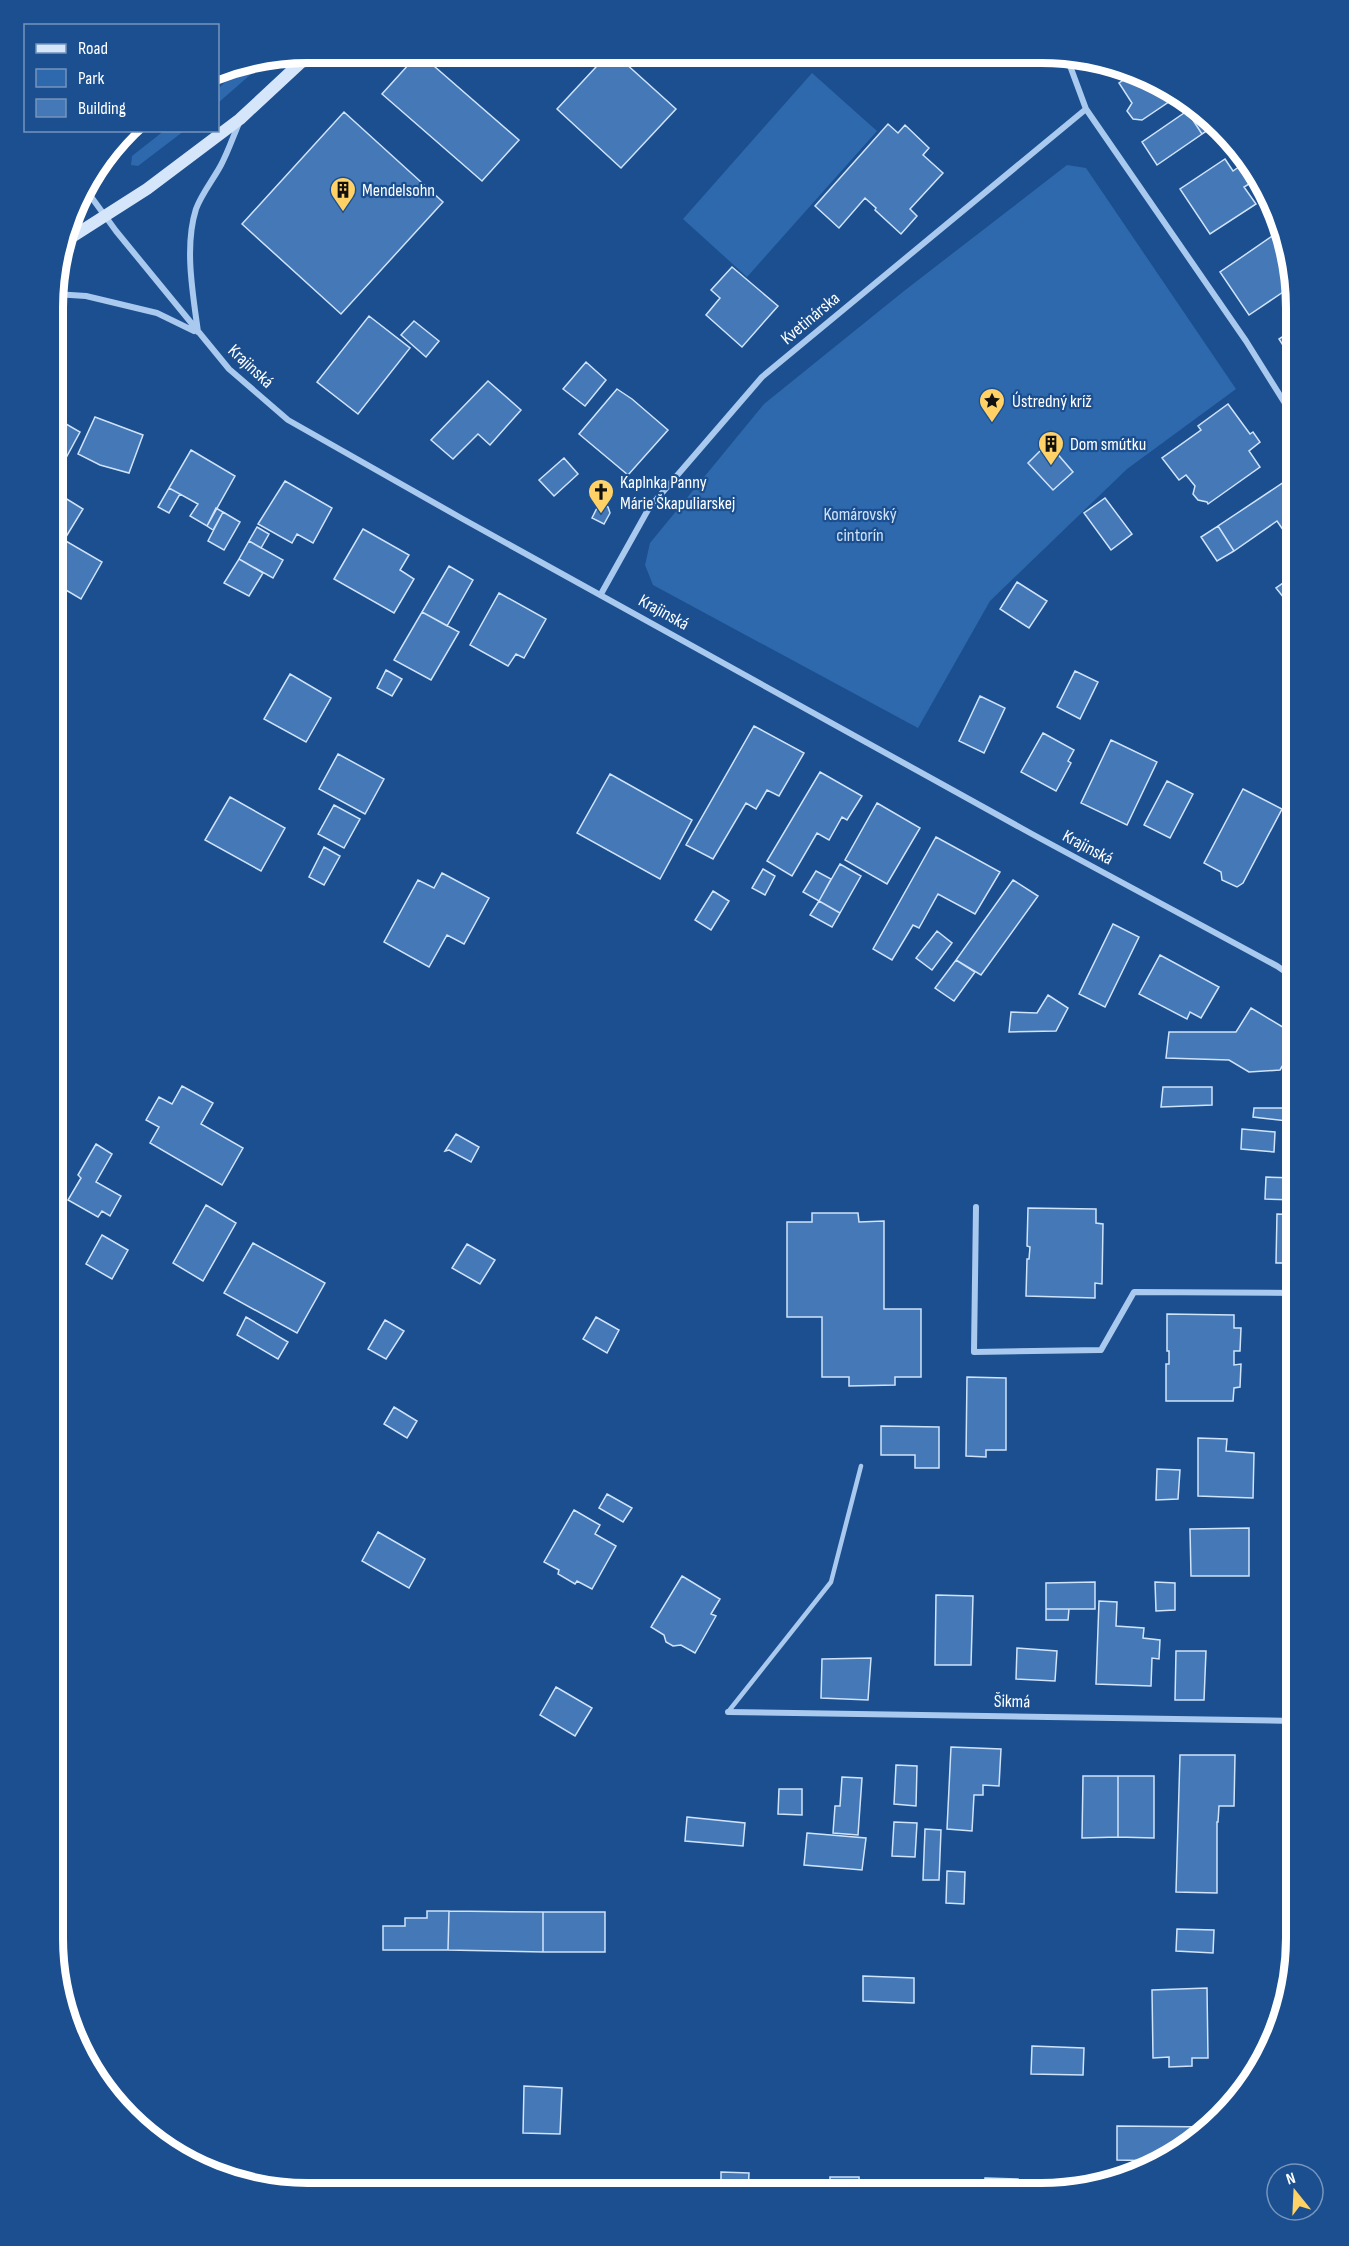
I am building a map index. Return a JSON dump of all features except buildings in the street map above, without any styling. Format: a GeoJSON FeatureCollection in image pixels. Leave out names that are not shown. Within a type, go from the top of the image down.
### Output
{"type":"FeatureCollection","features":[{"type":"Feature","properties":{"kind":"main road"},"geometry":{"type":"LineString","coordinates":[[74,236],[147,189],[240,119],[299,64]]}},
{"type":"Feature","properties":{"kind":"street"},"geometry":{"type":"LineString","coordinates":[[1070,65],[1086,109],[1246,341],[1286,405]]}},
{"type":"Feature","properties":{"kind":"street","name":"Kvetinárska"},"geometry":{"type":"LineString","coordinates":[[601,594],[649,508],[762,377],[1086,109]]}},
{"type":"Feature","properties":{"kind":"street"},"geometry":{"type":"LineString","coordinates":[[198,333],[190,267],[190,241],[195,212],[201,196],[221,165],[240,119]]}},
{"type":"Feature","properties":{"kind":"street","name":"Krajinská"},"geometry":{"type":"LineString","coordinates":[[90,195],[229,369],[288,420],[461,518],[1286,972]]}},
{"type":"Feature","properties":{"kind":"street"},"geometry":{"type":"LineString","coordinates":[[64,295],[86,296],[157,313],[198,333]]}},
{"type":"Feature","properties":{"kind":"street"},"geometry":{"type":"LineString","coordinates":[[976,1207],[974,1352],[1101,1350],[1134,1292],[1286,1293]]}},
{"type":"Feature","properties":{"kind":"street","name":"Šikmá"},"geometry":{"type":"LineString","coordinates":[[728,1712],[1286,1721]]}},
{"type":"Feature","properties":{"kind":"lane"},"geometry":{"type":"LineString","coordinates":[[728,1712],[831,1582],[861,1466]]}},
{"type":"Feature","properties":{"kind":"green space"},"geometry":{"type":"Polygon","coordinates":[[[257,68],[219,102],[219,88],[232,75],[257,68]]]}},
{"type":"Feature","properties":{"kind":"green space"},"geometry":{"type":"Polygon","coordinates":[[[812,73],[877,131],[747,277],[683,219],[812,73]]]}},
{"type":"Feature","properties":{"kind":"green space"},"geometry":{"type":"Polygon","coordinates":[[[162,132],[183,132],[138,166],[131,165],[132,156],[162,132]]]}},
{"type":"Feature","properties":{"kind":"green space","name":"Komárovský cintorín"},"geometry":{"type":"Polygon","coordinates":[[[1067,165],[1086,168],[1236,389],[1127,469],[990,601],[918,728],[653,585],[645,565],[650,543],[764,404],[904,291],[1067,165]]]}},
{"type":"Feature","properties":{"kind":"place","name":"Mendelsohn"},"geometry":{"type":"Point","coordinates":[343,213]}},
{"type":"Feature","properties":{"kind":"place","name":"Ústredný kríž"},"geometry":{"type":"Point","coordinates":[992,424]}},
{"type":"Feature","properties":{"kind":"place","name":"Dom smútku"},"geometry":{"type":"Point","coordinates":[1051,467]}},
{"type":"Feature","properties":{"kind":"place","name":"Kaplnka Panny Márie Škapuliarskej"},"geometry":{"type":"Point","coordinates":[601,515]}}]}
